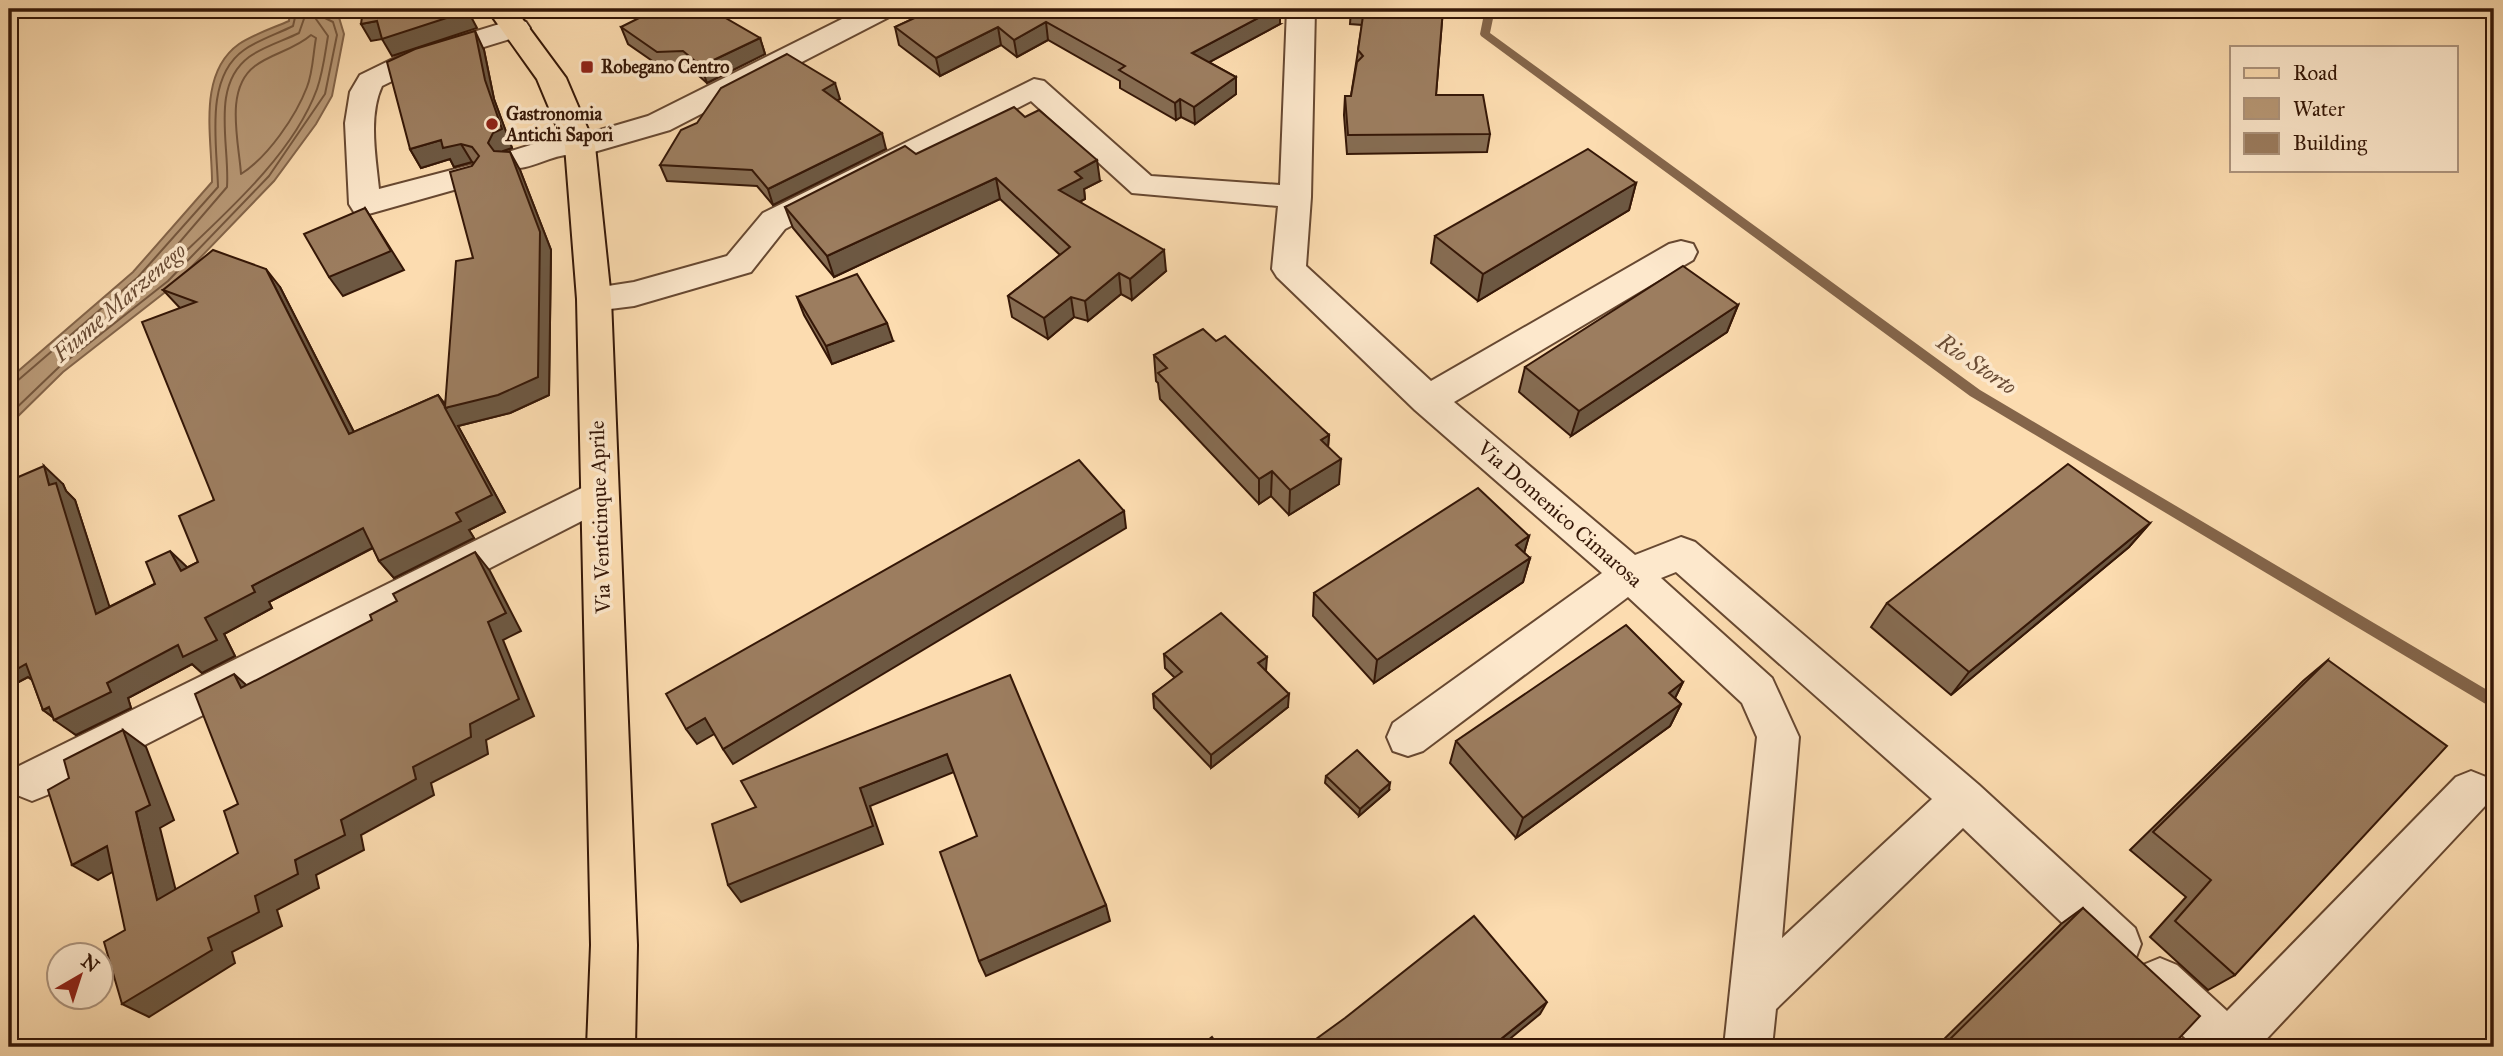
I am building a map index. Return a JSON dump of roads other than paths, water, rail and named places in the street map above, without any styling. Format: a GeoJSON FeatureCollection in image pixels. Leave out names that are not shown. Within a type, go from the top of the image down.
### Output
{"type":"FeatureCollection","features":[{"type":"Feature","properties":{"kind":"main road","name":"Via Venticinque Aprile"},"geometry":{"type":"LineString","coordinates":[[509,19],[551,78],[580,143],[594,299],[598,495],[612,850],[611,1047]]}},
{"type":"Feature","properties":{"kind":"street"},"geometry":{"type":"LineString","coordinates":[[516,160],[659,123],[883,9]]}},
{"type":"Feature","properties":{"kind":"street","name":"Via Domenico Cimarosa"},"geometry":{"type":"LineString","coordinates":[[1301,9],[1296,197],[1289,269],[1428,400],[1630,574],[1757,691],[1778,737],[1748,1047]]}},
{"type":"Feature","properties":{"kind":"street"},"geometry":{"type":"LineString","coordinates":[[471,175],[365,204],[358,144],[365,93],[370,80],[389,68],[509,19]]}},
{"type":"Feature","properties":{"kind":"street"},"geometry":{"type":"LineString","coordinates":[[594,299],[634,294],[739,264],[774,221],[1034,88],[1143,186],[1296,197]]}},
{"type":"Feature","properties":{"kind":"street"},"geometry":{"type":"LineString","coordinates":[[1428,400],[1681,252]]}},
{"type":"Feature","properties":{"kind":"street"},"geometry":{"type":"LineString","coordinates":[[32,781],[598,495]]}},
{"type":"Feature","properties":{"kind":"street"},"geometry":{"type":"LineString","coordinates":[[1408,737],[1630,574],[1681,553],[1963,799],[2227,1046],[2471,791]]}},
{"type":"Feature","properties":{"kind":"street"},"geometry":{"type":"LineString","coordinates":[[1753,998],[1963,799]]}},
{"type":"Feature","properties":{"kind":"water","name":"Fiume Marzenego"},"geometry":{"type":"Polygon","coordinates":[[[290,9],[337,11],[344,34],[332,96],[316,124],[274,181],[173,286],[63,372],[9,425],[9,379],[133,272],[212,182],[209,126],[212,89],[217,72],[226,57],[239,44],[289,21],[290,9]]]}},
{"type":"Feature","properties":{"kind":"waterway","name":"Rio Storto"},"geometry":{"type":"LineString","coordinates":[[1490,9],[1485,34],[1975,393],[2494,702]]}},
{"type":"Feature","properties":{"kind":"place","name":"Robegano Centro"},"geometry":{"type":"Point","coordinates":[587,67]}},
{"type":"Feature","properties":{"kind":"place","name":"Gastronomia Antichi Sapori"},"geometry":{"type":"Point","coordinates":[492,124]}}]}
